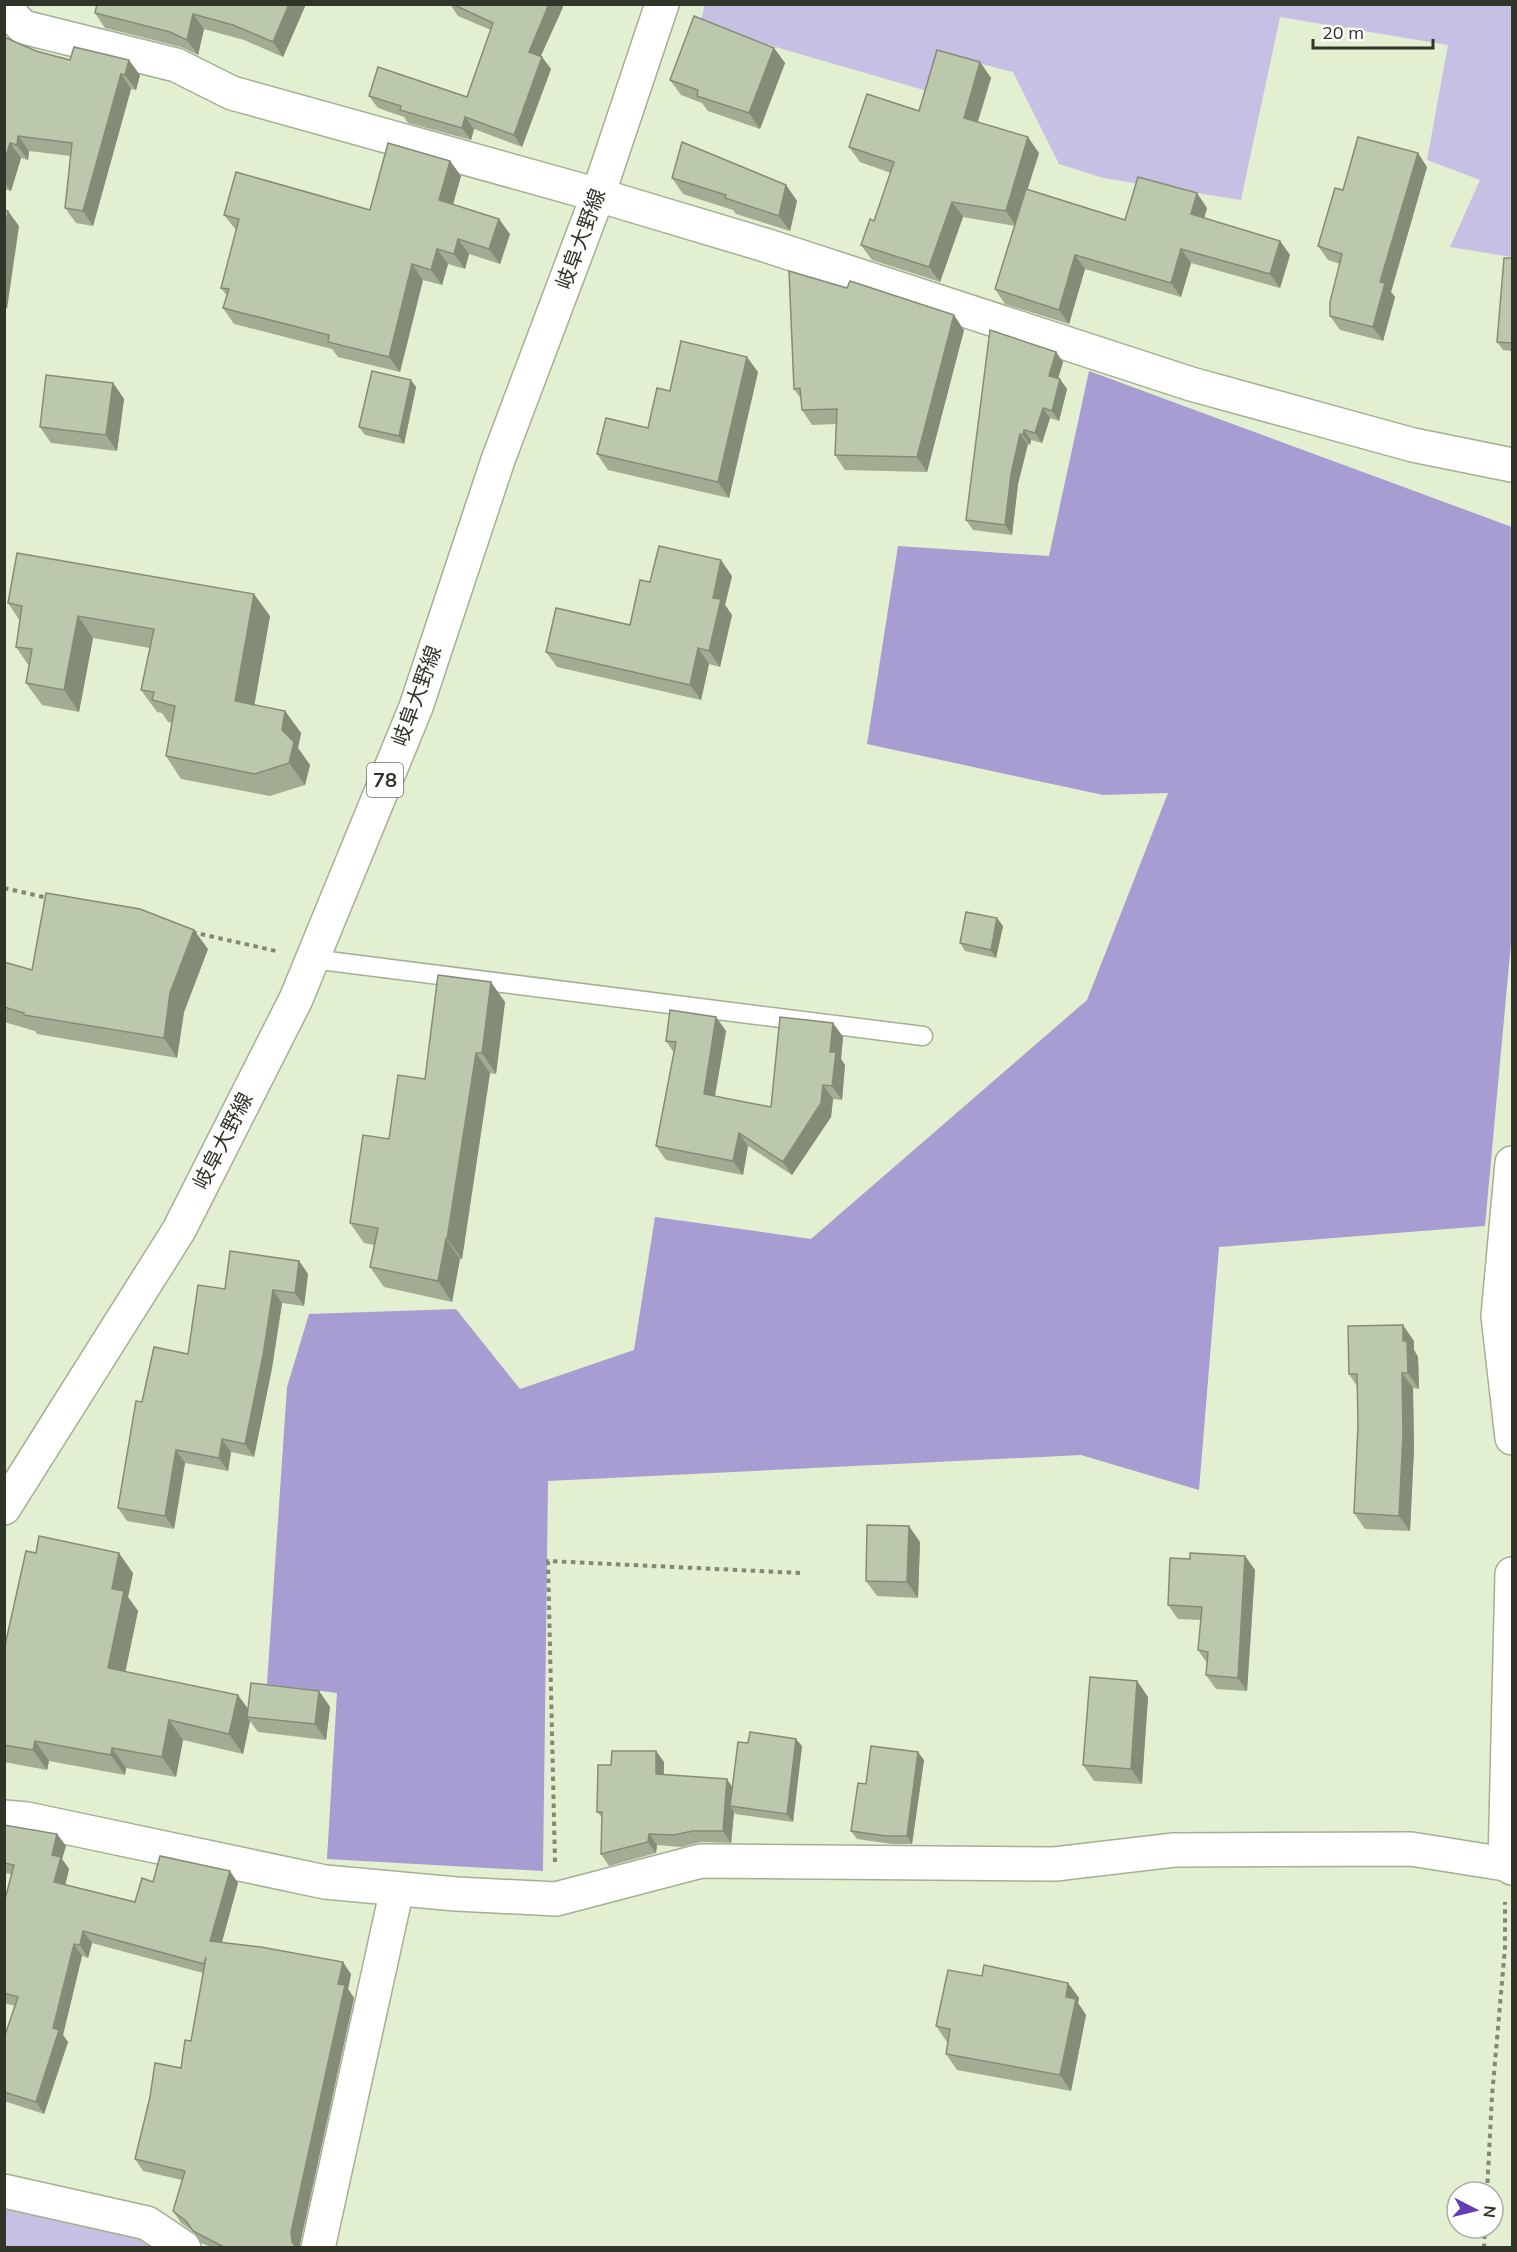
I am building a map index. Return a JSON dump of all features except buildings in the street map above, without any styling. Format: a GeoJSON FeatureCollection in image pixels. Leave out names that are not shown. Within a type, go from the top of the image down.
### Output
{"type":"FeatureCollection","features":[{"type":"Feature","properties":{"kind":"street","name":"岐阜大野線"},"geometry":{"type":"LineString","coordinates":[[4,1508],[179,1230],[296,999],[416,707],[498,460],[598,195],[662,4]]}},
{"type":"Feature","properties":{"kind":"street"},"geometry":{"type":"LineString","coordinates":[[4,7],[23,27],[176,65],[232,93],[598,195],[765,245],[1191,384],[1413,445],[1512,465]]}},
{"type":"Feature","properties":{"kind":"street"},"geometry":{"type":"LineString","coordinates":[[1512,1163],[1498,1316],[1512,1438]]}},
{"type":"Feature","properties":{"kind":"street"},"geometry":{"type":"LineString","coordinates":[[4,1816],[325,1882],[556,1899],[701,1861],[1055,1864],[1174,1850],[1411,1849],[1509,1866],[1512,1574]]}},
{"type":"Feature","properties":{"kind":"street"},"geometry":{"type":"LineString","coordinates":[[318,2247],[397,1889]]}},
{"type":"Feature","properties":{"kind":"street"},"geometry":{"type":"LineString","coordinates":[[4,2191],[147,2223],[184,2247]]}},
{"type":"Feature","properties":{"kind":"lane"},"geometry":{"type":"LineString","coordinates":[[312,959],[924,1036]]}},
{"type":"Feature","properties":{"kind":"path"},"geometry":{"type":"LineString","coordinates":[[4,888],[50,899]]}},
{"type":"Feature","properties":{"kind":"path"},"geometry":{"type":"LineString","coordinates":[[187,930],[312,959]]}},
{"type":"Feature","properties":{"kind":"path"},"geometry":{"type":"LineString","coordinates":[[556,1899],[548,1561],[800,1573]]}},
{"type":"Feature","properties":{"kind":"path"},"geometry":{"type":"LineString","coordinates":[[1488,2180],[1509,1866]]}},
{"type":"Feature","properties":{"kind":"shaded area"},"geometry":{"type":"Polygon","coordinates":[[[705,4],[1512,5],[1512,257],[1450,247],[1480,180],[1427,160],[1448,45],[1280,17],[1241,200],[1103,178],[1059,164],[1013,72],[951,56],[934,93],[700,25],[705,4]]]}},
{"type":"Feature","properties":{"kind":"shaded area"},"geometry":{"type":"Polygon","coordinates":[[[1089,371],[1512,527],[1512,932],[1485,1226],[1219,1247],[1199,1490],[1081,1455],[548,1481],[543,1871],[327,1859],[337,1693],[267,1684],[287,1387],[309,1314],[456,1309],[520,1389],[634,1350],[655,1217],[811,1239],[1087,1000],[1168,793],[1103,795],[867,744],[898,546],[1049,556],[1089,371]]]}},
{"type":"Feature","properties":{"kind":"shaded area"},"geometry":{"type":"Polygon","coordinates":[[[5,2205],[126,2233],[158,2247],[5,2248],[5,2205]]]}}]}
